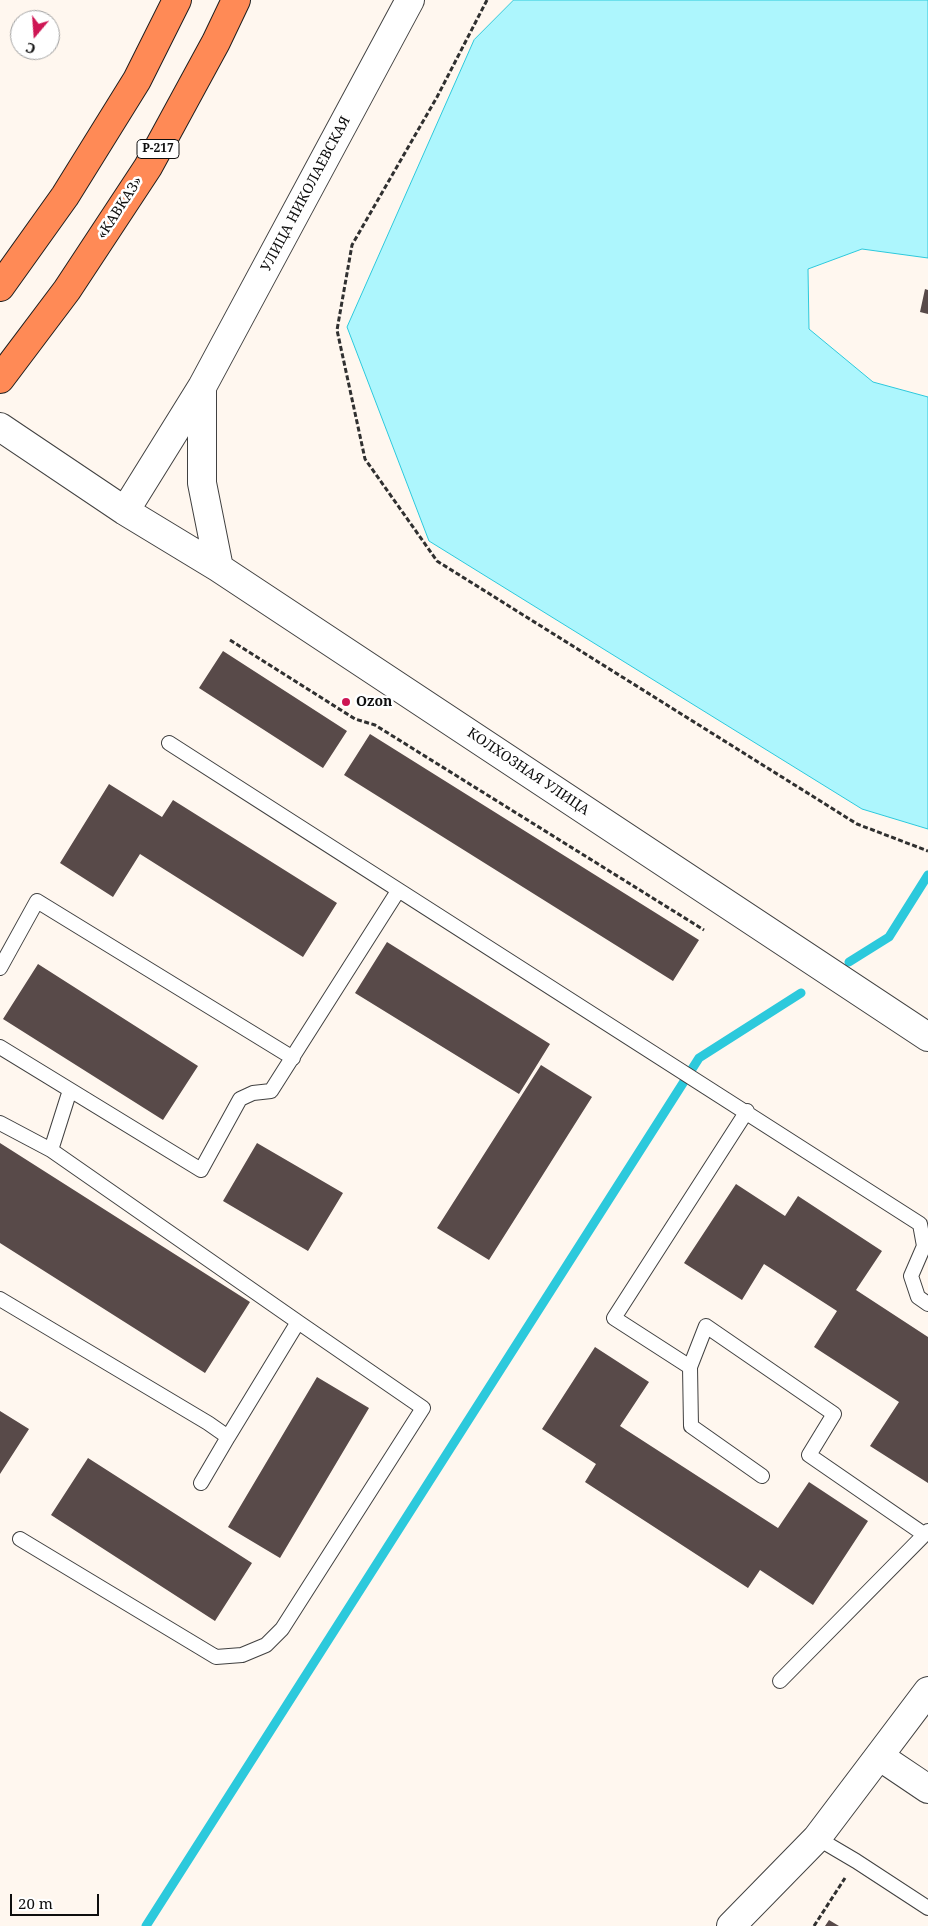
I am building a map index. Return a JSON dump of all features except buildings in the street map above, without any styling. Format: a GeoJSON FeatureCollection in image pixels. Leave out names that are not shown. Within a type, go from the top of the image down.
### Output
{"type":"FeatureCollection","features":[{"type":"Feature","properties":{"kind":"highway"},"geometry":{"type":"LineString","coordinates":[[0,287],[65,196],[137,80],[177,0]]}},
{"type":"Feature","properties":{"kind":"highway","name":"«КАВКАЗ»"},"geometry":{"type":"LineString","coordinates":[[0,379],[67,290],[148,166],[216,42],[236,0]]}},
{"type":"Feature","properties":{"kind":"street","name":"УЛИЦА НИКОЛАЕВСКАЯ"},"geometry":{"type":"LineString","coordinates":[[125,511],[202,387],[410,0]]}},
{"type":"Feature","properties":{"kind":"street","name":"УЛИЦА НИКОЛАЕВСКАЯ"},"geometry":{"type":"LineString","coordinates":[[202,387],[202,484],[219,568]]}},
{"type":"Feature","properties":{"kind":"street","name":"КОЛХОЗНАЯ УЛИЦА"},"geometry":{"type":"LineString","coordinates":[[0,427],[125,511],[219,568],[928,1037]]}},
{"type":"Feature","properties":{"kind":"street"},"geometry":{"type":"LineString","coordinates":[[732,1926],[817,1838],[928,1691]]}},
{"type":"Feature","properties":{"kind":"street"},"geometry":{"type":"LineString","coordinates":[[879,1756],[928,1789]]}},
{"type":"Feature","properties":{"kind":"lane"},"geometry":{"type":"LineString","coordinates":[[169,743],[398,891],[747,1111],[920,1224],[924,1246],[912,1276],[918,1296],[928,1304]]}},
{"type":"Feature","properties":{"kind":"lane"},"geometry":{"type":"LineString","coordinates":[[0,1047],[201,1170],[240,1099],[253,1093],[271,1091],[398,891]]}},
{"type":"Feature","properties":{"kind":"lane"},"geometry":{"type":"LineString","coordinates":[[0,968],[37,901],[293,1058]]}},
{"type":"Feature","properties":{"kind":"lane"},"geometry":{"type":"LineString","coordinates":[[51,1150],[70,1090]]}},
{"type":"Feature","properties":{"kind":"lane"},"geometry":{"type":"LineString","coordinates":[[690,1367],[614,1318],[747,1111]]}},
{"type":"Feature","properties":{"kind":"lane"},"geometry":{"type":"LineString","coordinates":[[0,1124],[51,1150],[422,1408],[282,1629],[266,1646],[242,1655],[216,1657],[20,1539]]}},
{"type":"Feature","properties":{"kind":"lane"},"geometry":{"type":"LineString","coordinates":[[0,1299],[208,1423],[228,1437]]}},
{"type":"Feature","properties":{"kind":"lane"},"geometry":{"type":"LineString","coordinates":[[200,1483],[298,1322]]}},
{"type":"Feature","properties":{"kind":"lane"},"geometry":{"type":"LineString","coordinates":[[762,1476],[690,1426],[690,1367],[706,1326],[834,1414],[809,1455],[927,1533],[780,1681]]}},
{"type":"Feature","properties":{"kind":"lane"},"geometry":{"type":"LineString","coordinates":[[817,1838],[928,1908]]}},
{"type":"Feature","properties":{"kind":"path"},"geometry":{"type":"LineString","coordinates":[[487,0],[437,97],[352,245],[337,330],[365,459],[437,561],[857,824],[928,851]]}},
{"type":"Feature","properties":{"kind":"path"},"geometry":{"type":"LineString","coordinates":[[230,640],[355,719],[376,725],[704,930]]}},
{"type":"Feature","properties":{"kind":"path"},"geometry":{"type":"LineString","coordinates":[[814,1926],[856,1861]]}},
{"type":"Feature","properties":{"kind":"water"},"geometry":{"type":"Polygon","coordinates":[[[514,0],[928,0],[928,258],[862,249],[808,269],[809,329],[873,382],[928,397],[928,829],[862,809],[429,541],[347,327],[474,40],[514,0]]]}},
{"type":"Feature","properties":{"kind":"waterway"},"geometry":{"type":"LineString","coordinates":[[849,962],[889,937],[928,875]]}},
{"type":"Feature","properties":{"kind":"waterway"},"geometry":{"type":"LineString","coordinates":[[146,1926],[699,1058],[801,993]]}},
{"type":"Feature","properties":{"kind":"place","name":"Ozon"},"geometry":{"type":"Point","coordinates":[346,702]}}]}
